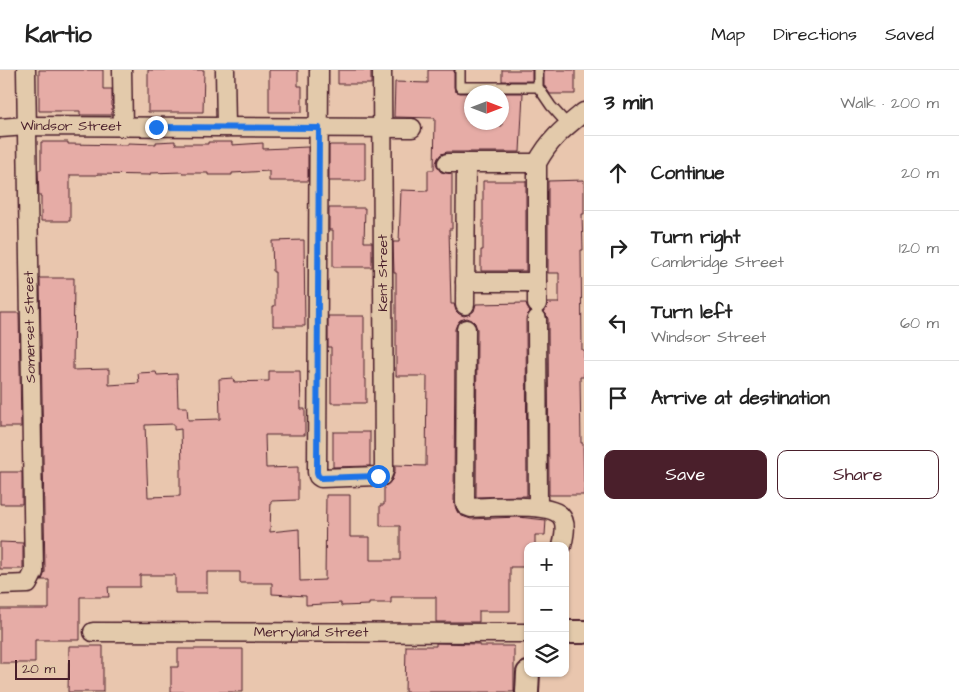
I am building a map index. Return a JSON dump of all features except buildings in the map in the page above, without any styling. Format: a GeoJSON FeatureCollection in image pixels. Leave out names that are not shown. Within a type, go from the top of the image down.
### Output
{"type":"FeatureCollection","features":[{"type":"Feature","properties":{"kind":"street","name":"Somerset Street"},"geometry":{"type":"LineString","coordinates":[[0,585],[28,584],[34,572],[26,70]]}},
{"type":"Feature","properties":{"kind":"street"},"geometry":{"type":"LineString","coordinates":[[122,70],[123,127]]}},
{"type":"Feature","properties":{"kind":"street"},"geometry":{"type":"LineString","coordinates":[[225,70],[226,127]]}},
{"type":"Feature","properties":{"kind":"street"},"geometry":{"type":"LineString","coordinates":[[319,70],[319,128]]}},
{"type":"Feature","properties":{"kind":"street","name":"Kent Street"},"geometry":{"type":"LineString","coordinates":[[319,128],[317,472],[321,478],[382,476],[384,471],[382,70]]}},
{"type":"Feature","properties":{"kind":"street"},"geometry":{"type":"LineString","coordinates":[[538,507],[537,163],[552,140],[584,112]]}},
{"type":"Feature","properties":{"kind":"street","name":"Windsor Street"},"geometry":{"type":"LineString","coordinates":[[0,128],[26,126],[412,128]]}},
{"type":"Feature","properties":{"kind":"street"},"geometry":{"type":"LineString","coordinates":[[447,163],[537,163]]}},
{"type":"Feature","properties":{"kind":"street"},"geometry":{"type":"LineString","coordinates":[[465,306],[466,163]]}},
{"type":"Feature","properties":{"kind":"street"},"geometry":{"type":"LineString","coordinates":[[465,282],[537,282]]}},
{"type":"Feature","properties":{"kind":"street"},"geometry":{"type":"LineString","coordinates":[[466,329],[466,506],[470,508],[538,507],[553,511],[561,515],[564,522],[563,542]]}},
{"type":"Feature","properties":{"kind":"street","name":"Merryland Street"},"geometry":{"type":"LineString","coordinates":[[94,632],[524,633]]}},
{"type":"Feature","properties":{"kind":"street"},"geometry":{"type":"LineString","coordinates":[[569,632],[584,632]]}},
{"type":"Feature","properties":{"kind":"street"},"geometry":{"type":"LineString","coordinates":[[527,692],[528,677]]}},
{"type":"Feature","properties":{"kind":"lane"},"geometry":{"type":"LineString","coordinates":[[460,70],[460,88],[538,87]]}},
{"type":"Feature","properties":{"kind":"lane"},"geometry":{"type":"LineString","coordinates":[[538,70],[538,87],[568,125]]}},
{"type":"Feature","properties":{"kind":"route"},"geometry":{"type":"LineString","coordinates":[[156,127],[319,128],[317,472],[321,478],[378,476]]}}]}
